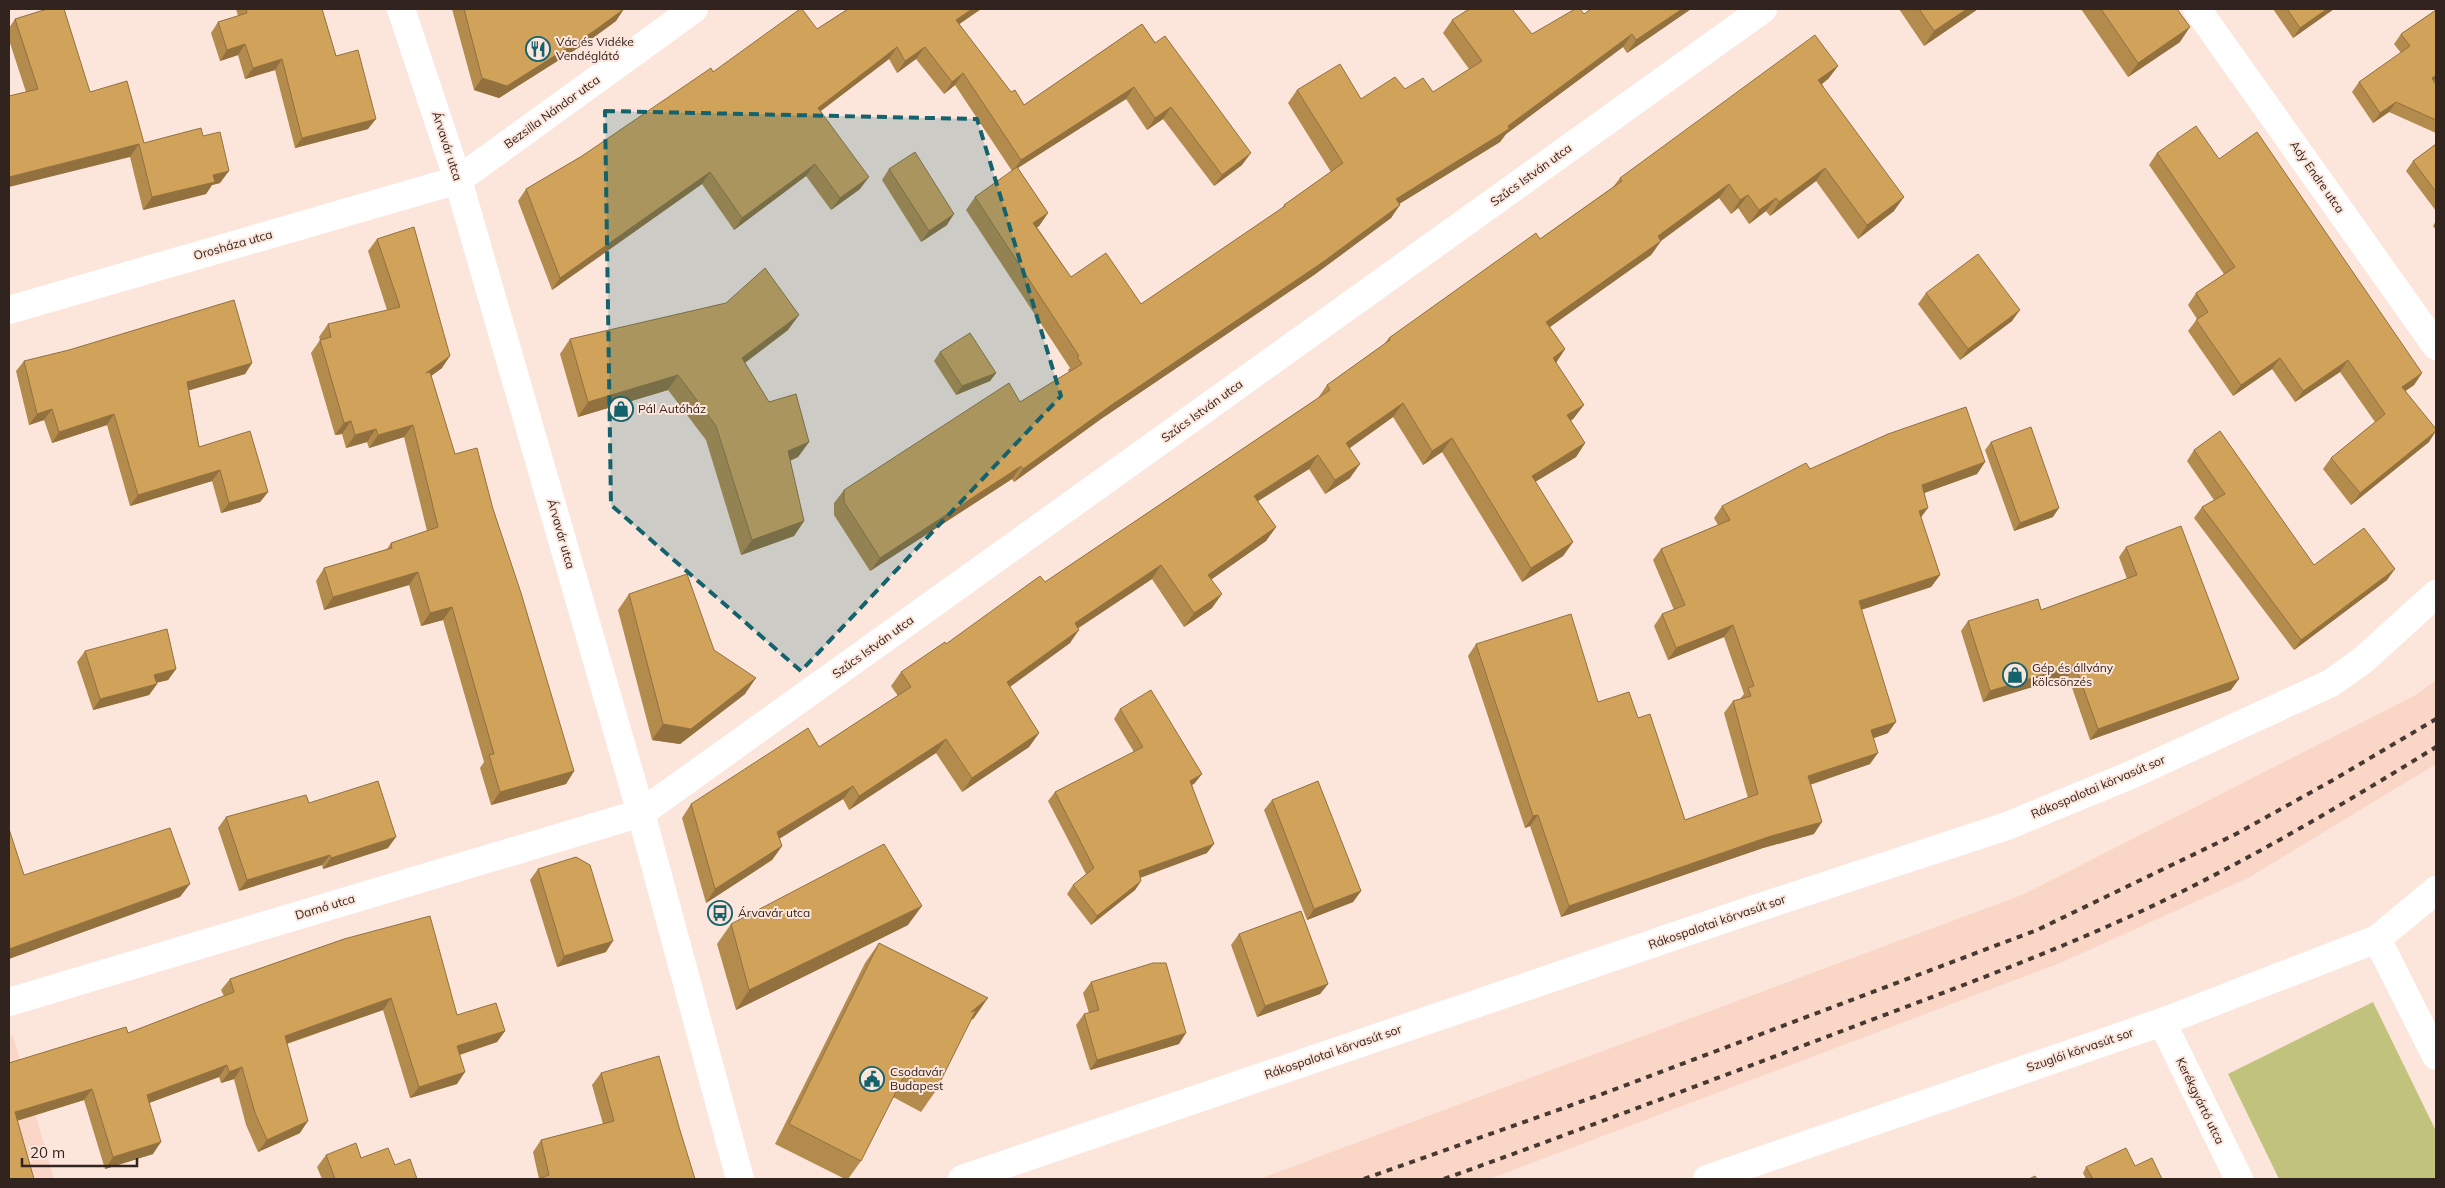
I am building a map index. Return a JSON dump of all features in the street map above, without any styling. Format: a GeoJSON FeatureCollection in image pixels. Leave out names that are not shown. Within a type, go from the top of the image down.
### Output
{"type":"FeatureCollection","features":[{"type":"Feature","properties":{"kind":"street","name":"Árvavár utca"},"geometry":{"type":"LineString","coordinates":[[401,9],[458,180],[641,813],[740,1179]]}},
{"type":"Feature","properties":{"kind":"street","name":"Bezsilla Nándor utca"},"geometry":{"type":"LineString","coordinates":[[458,180],[694,9]]}},
{"type":"Feature","properties":{"kind":"street","name":"Szűcs István utca"},"geometry":{"type":"LineString","coordinates":[[641,813],[1763,9]]}},
{"type":"Feature","properties":{"kind":"street","name":"Ady Endre utca"},"geometry":{"type":"LineString","coordinates":[[2197,9],[2436,346]]}},
{"type":"Feature","properties":{"kind":"street","name":"Orosháza utca"},"geometry":{"type":"LineString","coordinates":[[9,310],[458,180]]}},
{"type":"Feature","properties":{"kind":"street","name":"Rákospalotai körvasút sor"},"geometry":{"type":"LineString","coordinates":[[962,1179],[1754,909],[2007,826],[2133,774],[2331,683],[2362,662],[2436,594]]}},
{"type":"Feature","properties":{"kind":"street","name":"Darnó utca"},"geometry":{"type":"LineString","coordinates":[[9,1002],[641,813]]}},
{"type":"Feature","properties":{"kind":"street","name":"Szuglói körvasút sor"},"geometry":{"type":"LineString","coordinates":[[1707,1179],[2162,1022],[2377,939],[2436,890]]}},
{"type":"Feature","properties":{"kind":"street"},"geometry":{"type":"LineString","coordinates":[[2377,939],[2436,1056]]}},
{"type":"Feature","properties":{"kind":"street","name":"Kerékgyártó utca"},"geometry":{"type":"LineString","coordinates":[[2162,1022],[2238,1179]]}},
{"type":"Feature","properties":{"kind":"highlighted area"},"geometry":{"type":"Polygon","coordinates":[[[605,111],[977,119],[1061,396],[801,671],[611,505],[605,111]]]}},
{"type":"Feature","properties":{"kind":"shaded area"},"geometry":{"type":"Polygon","coordinates":[[[2436,680],[2436,764],[2248,878],[2060,963],[1489,1179],[1259,1179],[2022,895],[2414,696],[2436,680]]]}},
{"type":"Feature","properties":{"kind":"shaded area"},"geometry":{"type":"Polygon","coordinates":[[[13,1036],[54,1179],[9,1179],[9,1037],[13,1036]]]}},
{"type":"Feature","properties":{"kind":"green space"},"geometry":{"type":"Polygon","coordinates":[[[2373,1002],[2436,1131],[2436,1179],[2279,1179],[2228,1074],[2373,1002]]]}},
{"type":"Feature","properties":{"kind":"building"},"geometry":{"type":"Polygon","coordinates":[[[47,9],[64,9],[90,92],[127,81],[144,143],[201,128],[203,136],[220,132],[229,171],[213,175],[215,182],[152,197],[139,144],[9,177],[9,96],[38,89],[15,19],[47,9]]]}},
{"type":"Feature","properties":{"kind":"building"},"geometry":{"type":"Polygon","coordinates":[[[246,9],[322,9],[336,56],[358,50],[376,119],[302,138],[282,59],[253,68],[245,44],[227,50],[218,22],[247,13],[246,9]]]}},
{"type":"Feature","properties":{"kind":"building"},"geometry":{"type":"Polygon","coordinates":[[[464,9],[624,9],[594,31],[507,86],[482,78],[464,9]]]}},
{"type":"Feature","properties":{"kind":"building"},"geometry":{"type":"Polygon","coordinates":[[[802,9],[817,29],[848,9],[972,9],[956,20],[1011,92],[1015,90],[1024,105],[1142,24],[1155,43],[1165,36],[1251,153],[1222,175],[1171,107],[1155,118],[1134,87],[1021,160],[963,73],[952,82],[925,47],[905,61],[897,47],[818,108],[869,177],[840,198],[815,164],[742,218],[710,172],[560,278],[526,189],[582,156],[711,68],[713,72],[802,9]]]}},
{"type":"Feature","properties":{"kind":"building"},"geometry":{"type":"Polygon","coordinates":[[[1469,9],[1512,9],[1532,34],[1575,9],[1580,9],[1584,14],[1591,9],[1682,9],[1636,40],[1632,34],[1508,126],[1509,129],[1396,199],[1400,205],[1323,262],[1110,406],[1023,469],[1021,466],[880,558],[844,502],[844,490],[1009,383],[1020,402],[1082,364],[1077,357],[1079,356],[975,197],[1017,167],[1048,213],[1033,223],[1071,277],[1106,253],[1141,304],[1285,206],[1343,163],[1297,90],[1340,64],[1361,99],[1395,77],[1405,89],[1423,78],[1433,92],[1482,61],[1452,20],[1469,9]]]}},
{"type":"Feature","properties":{"kind":"building"},"geometry":{"type":"Polygon","coordinates":[[[1919,9],[1967,9],[1934,31],[1919,9]]]}},
{"type":"Feature","properties":{"kind":"building"},"geometry":{"type":"Polygon","coordinates":[[[2101,9],[2177,9],[2190,27],[2138,63],[2101,9]]]}},
{"type":"Feature","properties":{"kind":"building"},"geometry":{"type":"Polygon","coordinates":[[[2287,9],[2327,9],[2300,28],[2287,9]]]}},
{"type":"Feature","properties":{"kind":"building"},"geometry":{"type":"Polygon","coordinates":[[[2436,10],[2436,75],[2432,78],[2436,85],[2436,120],[2396,102],[2380,113],[2359,82],[2410,46],[2401,34],[2436,10]]]}},
{"type":"Feature","properties":{"kind":"building"},"geometry":{"type":"Polygon","coordinates":[[[1815,35],[1838,66],[1818,80],[1904,197],[1867,225],[1825,168],[1779,202],[1776,198],[1759,210],[1748,195],[1740,200],[1729,184],[1658,236],[1661,241],[1546,322],[1565,349],[1553,358],[1584,405],[1567,415],[1585,443],[1532,476],[1573,542],[1531,568],[1452,438],[1432,451],[1403,403],[1346,443],[1360,464],[1335,480],[1318,455],[1254,496],[1276,527],[1208,575],[1222,594],[1194,613],[1161,565],[1075,623],[1079,630],[1007,682],[1039,733],[972,778],[946,739],[859,796],[853,786],[777,832],[782,846],[715,889],[691,804],[808,728],[819,747],[911,687],[901,672],[945,642],[946,644],[1040,576],[1045,582],[1330,390],[1327,385],[1390,340],[1389,338],[1536,233],[1540,239],[1622,181],[1620,178],[1815,35]]]}},
{"type":"Feature","properties":{"kind":"building"},"geometry":{"type":"Polygon","coordinates":[[[2196,126],[2219,159],[2257,132],[2422,373],[2402,387],[2436,431],[2360,493],[2331,458],[2385,414],[2348,360],[2303,391],[2280,358],[2241,385],[2196,320],[2208,312],[2196,293],[2235,267],[2157,153],[2196,126]]]}},
{"type":"Feature","properties":{"kind":"building"},"geometry":{"type":"Polygon","coordinates":[[[2436,144],[2436,192],[2413,161],[2436,144]]]}},
{"type":"Feature","properties":{"kind":"building"},"geometry":{"type":"Polygon","coordinates":[[[915,152],[954,214],[929,231],[889,169],[915,152]]]}},
{"type":"Feature","properties":{"kind":"building"},"geometry":{"type":"Polygon","coordinates":[[[414,227],[450,356],[426,373],[430,372],[455,454],[477,448],[493,509],[521,593],[574,771],[500,792],[489,755],[494,754],[452,607],[430,613],[418,572],[333,597],[324,568],[392,548],[391,543],[438,527],[413,425],[378,435],[376,429],[355,435],[351,421],[344,423],[320,340],[331,337],[328,324],[400,307],[377,239],[414,227]]]}},
{"type":"Feature","properties":{"kind":"building"},"geometry":{"type":"Polygon","coordinates":[[[1978,254],[2020,310],[1968,349],[1926,293],[1978,254]]]}},
{"type":"Feature","properties":{"kind":"building"},"geometry":{"type":"Polygon","coordinates":[[[765,268],[799,315],[742,358],[769,402],[796,394],[809,442],[788,451],[804,521],[752,540],[716,426],[678,375],[588,402],[570,339],[726,303],[765,268]]]}},
{"type":"Feature","properties":{"kind":"building"},"geometry":{"type":"Polygon","coordinates":[[[234,300],[252,363],[187,382],[199,447],[250,431],[268,492],[229,503],[220,470],[138,495],[114,414],[59,432],[52,409],[37,414],[24,361],[69,350],[234,300]]]}},
{"type":"Feature","properties":{"kind":"building"},"geometry":{"type":"Polygon","coordinates":[[[970,333],[996,373],[962,386],[940,352],[970,333]]]}},
{"type":"Feature","properties":{"kind":"building"},"geometry":{"type":"Polygon","coordinates":[[[1966,407],[1985,462],[1922,485],[1928,508],[1919,511],[1940,575],[1859,601],[1896,722],[1871,730],[1878,753],[1808,776],[1822,822],[1771,836],[1569,906],[1538,815],[1533,816],[1476,644],[1571,614],[1598,702],[1629,692],[1638,718],[1650,714],[1685,820],[1758,794],[1733,701],[1751,696],[1748,688],[1754,686],[1733,625],[1676,648],[1662,614],[1685,605],[1661,549],[1730,520],[1722,506],[1806,463],[1810,469],[1888,434],[1966,407]]]}},
{"type":"Feature","properties":{"kind":"building"},"geometry":{"type":"Polygon","coordinates":[[[2031,427],[2059,508],[2020,523],[1991,442],[2031,427]]]}},
{"type":"Feature","properties":{"kind":"building"},"geometry":{"type":"Polygon","coordinates":[[[2220,431],[2314,565],[2364,528],[2395,569],[2301,640],[2202,507],[2225,494],[2194,450],[2220,431]]]}},
{"type":"Feature","properties":{"kind":"building"},"geometry":{"type":"Polygon","coordinates":[[[2181,526],[2239,679],[2098,729],[2075,665],[1990,691],[1968,621],[2038,599],[2041,610],[2137,575],[2126,547],[2181,526]]]}},
{"type":"Feature","properties":{"kind":"building"},"geometry":{"type":"Polygon","coordinates":[[[687,574],[714,650],[756,678],[691,729],[663,724],[629,594],[687,574]]]}},
{"type":"Feature","properties":{"kind":"building"},"geometry":{"type":"Polygon","coordinates":[[[167,629],[176,669],[154,675],[157,684],[100,699],[85,651],[167,629]]]}},
{"type":"Feature","properties":{"kind":"building"},"geometry":{"type":"Polygon","coordinates":[[[1151,690],[1202,774],[1190,781],[1214,844],[1139,871],[1141,881],[1097,916],[1073,885],[1094,868],[1055,792],[1143,747],[1120,709],[1151,690]]]}},
{"type":"Feature","properties":{"kind":"building"},"geometry":{"type":"Polygon","coordinates":[[[378,781],[396,837],[331,858],[330,855],[247,880],[226,817],[306,795],[309,803],[378,781]]]}},
{"type":"Feature","properties":{"kind":"building"},"geometry":{"type":"Polygon","coordinates":[[[1318,781],[1361,891],[1314,909],[1272,800],[1318,781]]]}},
{"type":"Feature","properties":{"kind":"building"},"geometry":{"type":"Polygon","coordinates":[[[170,828],[190,884],[9,949],[9,829],[24,875],[170,828]]]}},
{"type":"Feature","properties":{"kind":"building"},"geometry":{"type":"Polygon","coordinates":[[[884,844],[922,906],[749,990],[731,924],[884,844]]]}},
{"type":"Feature","properties":{"kind":"building"},"geometry":{"type":"Polygon","coordinates":[[[576,857],[590,865],[613,941],[564,956],[538,869],[576,857]]]}},
{"type":"Feature","properties":{"kind":"building"},"geometry":{"type":"Polygon","coordinates":[[[1301,911],[1328,984],[1265,1006],[1239,934],[1301,911]]]}},
{"type":"Feature","properties":{"kind":"building"},"geometry":{"type":"Polygon","coordinates":[[[430,916],[457,1015],[496,1003],[505,1031],[457,1046],[465,1072],[419,1087],[391,998],[285,1036],[308,1121],[267,1140],[255,1113],[242,1067],[229,1072],[227,1065],[147,1095],[161,1142],[113,1157],[92,1089],[15,1112],[34,1179],[9,1179],[9,1063],[126,1027],[128,1033],[234,992],[230,979],[344,939],[430,916]]]}},
{"type":"Feature","properties":{"kind":"building","name":"Csodavár Budapest"},"geometry":{"type":"Polygon","coordinates":[[[879,943],[988,998],[971,1012],[976,1010],[935,1092],[904,1076],[861,1161],[789,1124],[879,943]]]}},
{"type":"Feature","properties":{"kind":"building"},"geometry":{"type":"Polygon","coordinates":[[[1153,963],[1166,963],[1186,1033],[1097,1060],[1084,1014],[1099,1010],[1091,982],[1153,963]]]}},
{"type":"Feature","properties":{"kind":"building"},"geometry":{"type":"Polygon","coordinates":[[[659,1056],[695,1179],[538,1179],[549,1175],[541,1140],[614,1121],[601,1073],[659,1056]]]}},
{"type":"Feature","properties":{"kind":"building"},"geometry":{"type":"Polygon","coordinates":[[[356,1143],[361,1158],[388,1148],[395,1165],[410,1159],[417,1179],[335,1179],[326,1155],[356,1143]]]}},
{"type":"Feature","properties":{"kind":"building"},"geometry":{"type":"Polygon","coordinates":[[[2126,1148],[2135,1166],[2152,1158],[2162,1179],[2093,1179],[2086,1167],[2126,1148]]]}},
{"type":"Feature","properties":{"kind":"railway"},"geometry":{"type":"LineString","coordinates":[[1364,1179],[1597,1096],[2037,930],[2236,834],[2333,780],[2436,719]]}},
{"type":"Feature","properties":{"kind":"railway"},"geometry":{"type":"LineString","coordinates":[[1444,1179],[1957,987],[2109,926],[2183,891],[2257,852],[2436,747]]}},
{"type":"Feature","properties":{"kind":"place","name":"Vác és Vidéke Vendéglátó"},"geometry":{"type":"Point","coordinates":[538,49]}},
{"type":"Feature","properties":{"kind":"place","name":"Pál Autóház"},"geometry":{"type":"Point","coordinates":[621,409]}},
{"type":"Feature","properties":{"kind":"place","name":"Gép és állvány kölcsönzés"},"geometry":{"type":"Point","coordinates":[2015,675]}},
{"type":"Feature","properties":{"kind":"place","name":"Árvavár utca"},"geometry":{"type":"Point","coordinates":[720,913]}},
{"type":"Feature","properties":{"kind":"place","name":"Csodavár Budapest"},"geometry":{"type":"Point","coordinates":[872,1079]}}]}
